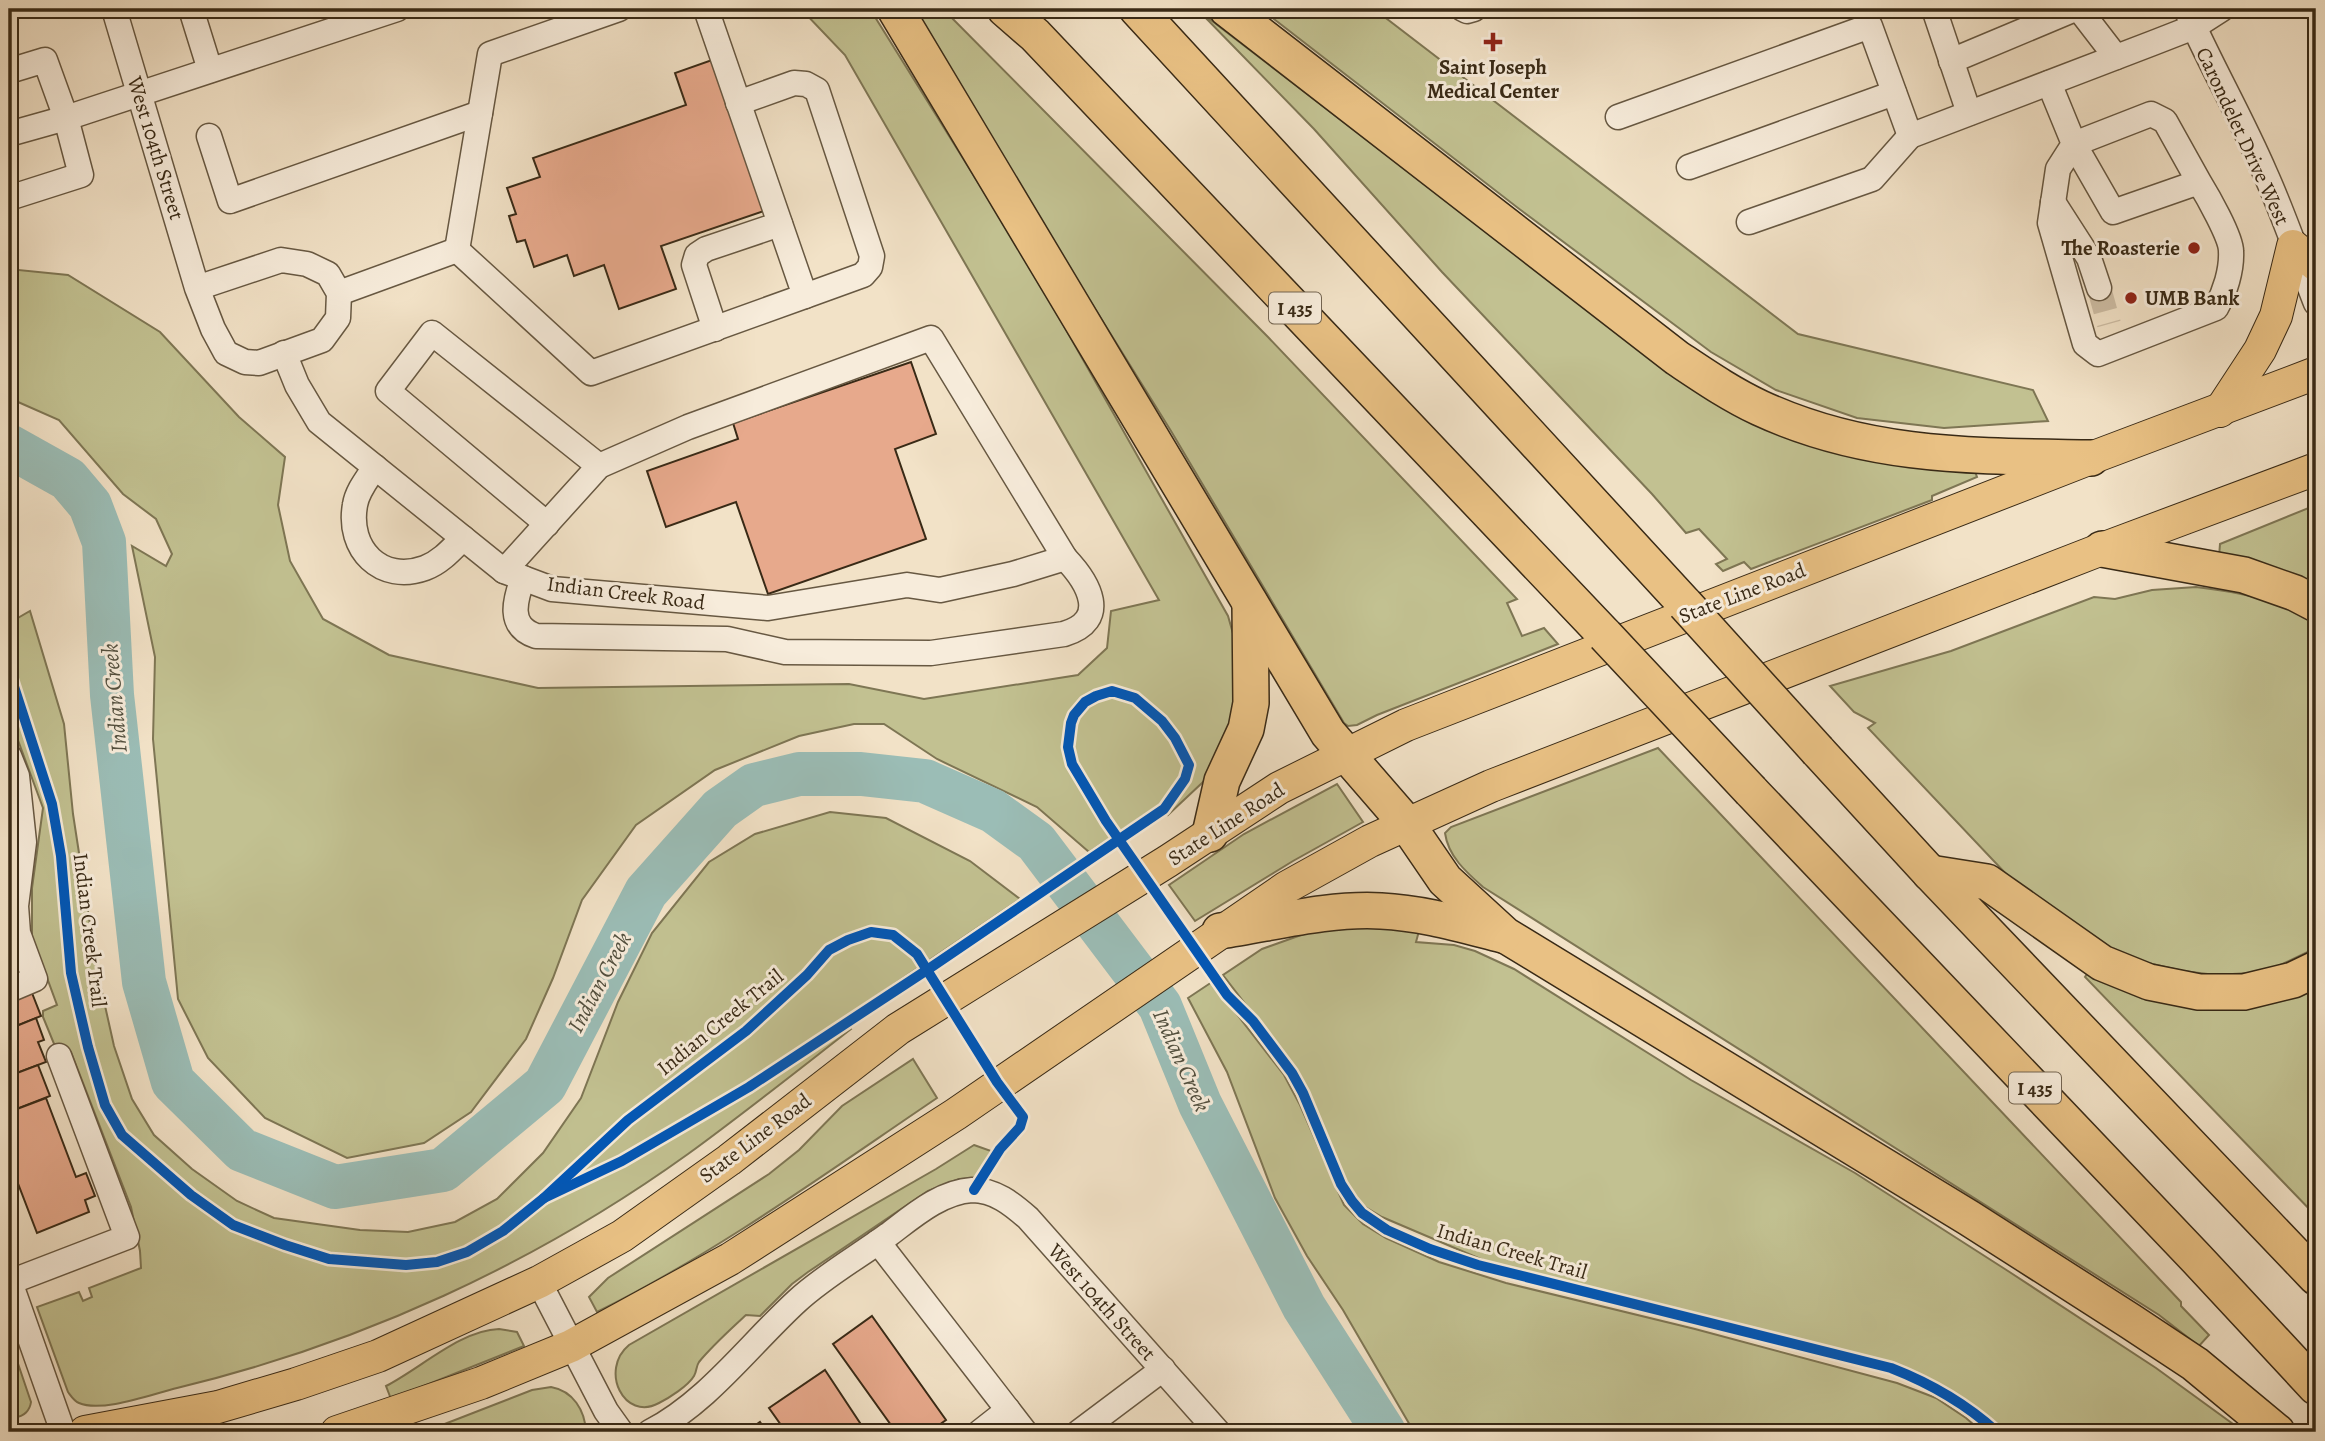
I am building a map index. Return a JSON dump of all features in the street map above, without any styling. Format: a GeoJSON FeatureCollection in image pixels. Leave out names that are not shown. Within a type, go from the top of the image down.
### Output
{"type":"FeatureCollection","features":[{"type":"Feature","properties":{"kind":"highway"},"geometry":{"type":"LineString","coordinates":[[895,9],[1328,733],[1406,823],[1446,880],[1505,935],[1969,1218],[2130,1321],[2195,1364],[2277,1432]]}},
{"type":"Feature","properties":{"kind":"highway","name":"I 435"},"geometry":{"type":"LineString","coordinates":[[1005,9],[1035,35],[1555,581],[2316,1387]]}},
{"type":"Feature","properties":{"kind":"highway"},"geometry":{"type":"LineString","coordinates":[[1138,9],[1930,873],[2316,1277]]}},
{"type":"Feature","properties":{"kind":"highway"},"geometry":{"type":"LineString","coordinates":[[1227,9],[1677,358],[1723,389],[1761,408],[1806,425],[1892,449],[1969,456],[2091,458]]}},
{"type":"Feature","properties":{"kind":"highway"},"geometry":{"type":"LineString","coordinates":[[2102,549],[2244,575],[2295,593],[2316,604]]}},
{"type":"Feature","properties":{"kind":"highway"},"geometry":{"type":"LineString","coordinates":[[1210,834],[1222,781],[1246,729],[1251,703],[1250,600]]}},
{"type":"Feature","properties":{"kind":"highway"},"geometry":{"type":"LineString","coordinates":[[1930,873],[1987,882],[2102,963],[2148,982],[2199,992],[2244,992],[2293,980],[2316,969]]}},
{"type":"Feature","properties":{"kind":"highway"},"geometry":{"type":"LineString","coordinates":[[1220,932],[1335,913],[1379,911],[1421,915],[1505,935]]}},
{"type":"Feature","properties":{"kind":"main road"},"geometry":{"type":"LineString","coordinates":[[2220,411],[2260,350],[2305,255]]}},
{"type":"Feature","properties":{"kind":"main road","name":"State Line Road"},"geometry":{"type":"LineString","coordinates":[[85,1432],[218,1407],[296,1384],[378,1356],[539,1282],[622,1236],[729,1160],[898,1029],[1168,861],[1279,788],[1406,724],[2316,373]]}},
{"type":"Feature","properties":{"kind":"main road"},"geometry":{"type":"LineString","coordinates":[[337,1432],[481,1383],[571,1346],[730,1259],[956,1114],[1220,932],[1328,863],[1406,823],[1491,786],[2316,469]]}},
{"type":"Feature","properties":{"kind":"street","name":"West 104th Street"},"geometry":{"type":"LineString","coordinates":[[114,9],[197,288]]}},
{"type":"Feature","properties":{"kind":"street"},"geometry":{"type":"LineString","coordinates":[[191,9],[210,70]]}},
{"type":"Feature","properties":{"kind":"street"},"geometry":{"type":"LineString","coordinates":[[9,134],[397,9]]}},
{"type":"Feature","properties":{"kind":"street"},"geometry":{"type":"LineString","coordinates":[[457,250],[490,54],[619,9]]}},
{"type":"Feature","properties":{"kind":"street"},"geometry":{"type":"LineString","coordinates":[[706,9],[805,296]]}},
{"type":"Feature","properties":{"kind":"street"},"geometry":{"type":"LineString","coordinates":[[1464,9],[1474,9]]}},
{"type":"Feature","properties":{"kind":"street"},"geometry":{"type":"LineString","coordinates":[[1934,9],[1969,113]]}},
{"type":"Feature","properties":{"kind":"street"},"geometry":{"type":"LineString","coordinates":[[1951,61],[2077,9],[2116,57]]}},
{"type":"Feature","properties":{"kind":"street"},"geometry":{"type":"LineString","coordinates":[[1749,222],[1872,178],[1910,136],[2116,57],[2190,18],[2221,9]]}},
{"type":"Feature","properties":{"kind":"street","name":"Carondelet Drive West"},"geometry":{"type":"LineString","coordinates":[[2190,18],[2305,255],[2316,303]]}},
{"type":"Feature","properties":{"kind":"street"},"geometry":{"type":"LineString","coordinates":[[1618,117],[1870,26],[1910,136]]}},
{"type":"Feature","properties":{"kind":"street"},"geometry":{"type":"LineString","coordinates":[[9,71],[45,60],[81,175],[9,198]]}},
{"type":"Feature","properties":{"kind":"street"},"geometry":{"type":"LineString","coordinates":[[457,250],[591,373],[863,275],[870,267],[872,256],[817,90],[806,84],[794,83],[738,103]]}},
{"type":"Feature","properties":{"kind":"street"},"geometry":{"type":"LineString","coordinates":[[2049,83],[2074,144],[2113,212],[2199,182]]}},
{"type":"Feature","properties":{"kind":"street"},"geometry":{"type":"LineString","coordinates":[[1689,167],[1894,93]]}},
{"type":"Feature","properties":{"kind":"street"},"geometry":{"type":"LineString","coordinates":[[209,136],[230,201],[480,113]]}},
{"type":"Feature","properties":{"kind":"street"},"geometry":{"type":"LineString","coordinates":[[2151,114],[2165,121],[2208,195],[2231,248],[2222,297],[2216,308],[2113,335],[2098,354],[2085,344],[2050,223],[2058,169],[2074,144],[2151,114]]}},
{"type":"Feature","properties":{"kind":"street"},"geometry":{"type":"LineString","coordinates":[[2053,202],[2090,258],[2099,288]]}},
{"type":"Feature","properties":{"kind":"street"},"geometry":{"type":"LineString","coordinates":[[715,329],[694,265],[697,255],[706,249],[780,223]]}},
{"type":"Feature","properties":{"kind":"street"},"geometry":{"type":"LineString","coordinates":[[339,293],[457,250]]}},
{"type":"Feature","properties":{"kind":"street"},"geometry":{"type":"LineString","coordinates":[[281,260],[307,264],[328,274],[339,293],[338,318],[323,340],[259,363],[245,362],[226,353],[197,288],[281,260]]}},
{"type":"Feature","properties":{"kind":"street"},"geometry":{"type":"LineString","coordinates":[[547,524],[388,391],[432,333],[599,466]]}},
{"type":"Feature","properties":{"kind":"street"},"geometry":{"type":"LineString","coordinates":[[931,338],[1065,558],[1079,573],[1091,600],[1091,613],[1079,629],[1064,634],[931,653],[785,652],[727,639],[536,636],[526,633],[517,621],[513,574],[547,524],[599,466],[688,427],[931,338]]}},
{"type":"Feature","properties":{"kind":"street","name":"Indian Creek Road"},"geometry":{"type":"LineString","coordinates":[[284,353],[297,385],[319,422],[463,538],[513,574],[552,589],[768,608],[907,585],[940,590],[1013,574],[1065,558]]}},
{"type":"Feature","properties":{"kind":"street"},"geometry":{"type":"LineString","coordinates":[[376,467],[355,503],[354,523],[358,541],[368,558],[388,571],[407,572],[427,567],[442,558],[463,538]]}},
{"type":"Feature","properties":{"kind":"street"},"geometry":{"type":"LineString","coordinates":[[9,757],[17,776],[24,842],[16,906],[18,933],[35,979],[9,990]]}},
{"type":"Feature","properties":{"kind":"street"},"geometry":{"type":"LineString","coordinates":[[59,1056],[127,1237],[9,1280],[63,1432]]}},
{"type":"Feature","properties":{"kind":"street","name":"West 104th Street"},"geometry":{"type":"LineString","coordinates":[[878,1242],[948,1195],[974,1190],[1005,1199],[1028,1218],[1218,1432]]}},
{"type":"Feature","properties":{"kind":"street"},"geometry":{"type":"LineString","coordinates":[[650,1432],[674,1420],[691,1405],[799,1299],[878,1242],[1025,1432]]}},
{"type":"Feature","properties":{"kind":"street"},"geometry":{"type":"LineString","coordinates":[[539,1282],[606,1411],[621,1432]]}},
{"type":"Feature","properties":{"kind":"street"},"geometry":{"type":"LineString","coordinates":[[1079,1432],[1163,1369]]}},
{"type":"Feature","properties":{"kind":"street"},"geometry":{"type":"LineString","coordinates":[[980,1432],[1008,1410]]}},
{"type":"Feature","properties":{"kind":"shaded area"},"geometry":{"type":"Polygon","coordinates":[[[801,9],[870,9],[1030,266],[1228,616],[1240,658],[1242,688],[1219,759],[1203,782],[1168,815],[1161,804],[1089,852],[1037,807],[937,759],[884,724],[854,724],[799,736],[715,770],[636,825],[582,900],[553,978],[526,1039],[471,1112],[424,1143],[347,1158],[265,1118],[208,1058],[178,999],[153,739],[155,657],[132,546],[166,566],[172,554],[156,519],[123,494],[59,420],[9,398],[9,269],[68,275],[160,332],[239,417],[285,457],[278,505],[290,561],[323,619],[389,655],[538,688],[849,684],[924,699],[1078,675],[1107,648],[1111,611],[1159,600],[845,55],[801,9]]]}},
{"type":"Feature","properties":{"kind":"shaded area"},"geometry":{"type":"Polygon","coordinates":[[[914,9],[943,9],[1268,337],[1517,599],[1507,603],[1522,636],[1544,628],[1558,644],[1357,725],[1348,726],[1344,723],[1171,431],[1049,235],[914,9]]]}},
{"type":"Feature","properties":{"kind":"shaded area"},"geometry":{"type":"Polygon","coordinates":[[[1261,9],[1374,9],[1798,334],[2033,390],[2048,421],[1944,428],[1857,418],[1776,390],[1711,352],[1518,208],[1261,9]]]}},
{"type":"Feature","properties":{"kind":"shaded area"},"geometry":{"type":"Polygon","coordinates":[[[1199,11],[1479,226],[1653,354],[1974,469],[1977,477],[1932,496],[1932,500],[1751,569],[1744,562],[1723,571],[1716,564],[1727,559],[1699,529],[1686,533],[1442,272],[1314,129],[1199,11]]]}},
{"type":"Feature","properties":{"kind":"shaded area"},"geometry":{"type":"Polygon","coordinates":[[[2316,505],[2316,590],[2219,557],[2220,544],[2316,505]]]}},
{"type":"Feature","properties":{"kind":"shaded area"},"geometry":{"type":"Polygon","coordinates":[[[2196,587],[2243,594],[2273,603],[2316,624],[2316,948],[2276,967],[2249,973],[2216,975],[2183,971],[2144,962],[2110,948],[2008,876],[1868,728],[1875,723],[1854,712],[1830,686],[1951,651],[2094,597],[2115,599],[2152,590],[2196,587]]]}},
{"type":"Feature","properties":{"kind":"shaded area"},"geometry":{"type":"Polygon","coordinates":[[[9,610],[16,619],[30,611],[64,724],[73,814],[97,970],[114,1046],[132,1099],[154,1135],[192,1169],[237,1201],[274,1218],[360,1230],[408,1232],[455,1222],[497,1199],[543,1153],[581,1098],[618,1002],[652,933],[709,862],[755,834],[830,812],[886,818],[970,861],[1020,899],[845,1017],[851,1029],[688,1154],[630,1194],[507,1265],[379,1324],[245,1370],[114,1404],[100,1406],[79,1403],[68,1392],[37,1307],[79,1292],[83,1301],[92,1297],[89,1288],[141,1268],[140,1251],[131,1207],[71,1052],[59,1056],[43,1017],[43,1011],[57,1005],[32,937],[32,888],[43,808],[9,716],[9,610]]]}},
{"type":"Feature","properties":{"kind":"shaded area"},"geometry":{"type":"Polygon","coordinates":[[[1658,748],[2181,1302],[2181,1306],[2209,1335],[2199,1346],[2159,1315],[1483,887],[1464,869],[1450,849],[1445,833],[1451,827],[1658,748]]]}},
{"type":"Feature","properties":{"kind":"shaded area"},"geometry":{"type":"Polygon","coordinates":[[[1337,784],[1363,822],[1195,921],[1169,885],[1244,834],[1337,784]]]}},
{"type":"Feature","properties":{"kind":"shaded area"},"geometry":{"type":"Polygon","coordinates":[[[1329,925],[1419,931],[1416,942],[1454,945],[1475,951],[1514,969],[1691,1080],[1855,1173],[2156,1368],[2244,1432],[2002,1432],[1960,1397],[1912,1371],[1497,1266],[1382,1217],[1362,1205],[1349,1187],[1338,1169],[1305,1086],[1223,975],[1262,949],[1329,925]]]}},
{"type":"Feature","properties":{"kind":"shaded area"},"geometry":{"type":"Polygon","coordinates":[[[2089,971],[2316,980],[2316,1216],[2085,977],[2089,971]]]}},
{"type":"Feature","properties":{"kind":"shaded area"},"geometry":{"type":"Polygon","coordinates":[[[1212,982],[1284,1075],[1344,1205],[1363,1224],[1386,1238],[1439,1262],[1506,1283],[1695,1329],[1897,1383],[1936,1398],[1982,1432],[1414,1432],[1343,1310],[1307,1256],[1275,1198],[1227,1072],[1188,998],[1212,982]]]}},
{"type":"Feature","properties":{"kind":"shaded area"},"geometry":{"type":"Polygon","coordinates":[[[913,1059],[937,1098],[728,1238],[642,1289],[597,1312],[589,1297],[608,1278],[769,1174],[799,1150],[842,1106],[913,1059]]]}},
{"type":"Feature","properties":{"kind":"shaded area"},"geometry":{"type":"Polygon","coordinates":[[[974,1145],[991,1151],[976,1178],[959,1179],[928,1191],[808,1272],[760,1316],[746,1315],[704,1356],[691,1380],[678,1391],[659,1403],[646,1407],[626,1400],[616,1379],[616,1367],[620,1355],[629,1345],[974,1145]]]}},
{"type":"Feature","properties":{"kind":"shaded area"},"geometry":{"type":"Polygon","coordinates":[[[499,1329],[517,1332],[524,1346],[391,1399],[386,1386],[456,1343],[485,1331],[499,1329]]]}},
{"type":"Feature","properties":{"kind":"shaded area"},"geometry":{"type":"Polygon","coordinates":[[[9,1337],[31,1402],[26,1412],[15,1417],[14,1412],[9,1413],[9,1337]]]}},
{"type":"Feature","properties":{"kind":"shaded area"},"geometry":{"type":"Polygon","coordinates":[[[551,1387],[566,1393],[576,1403],[583,1416],[586,1432],[424,1432],[532,1390],[551,1387]]]}},
{"type":"Feature","properties":{"kind":"building"},"geometry":{"type":"Polygon","coordinates":[[[712,60],[764,211],[661,246],[676,289],[619,309],[604,265],[574,276],[567,255],[534,267],[525,240],[517,242],[509,216],[516,214],[507,188],[540,177],[533,158],[686,105],[675,73],[712,60]]]}},
{"type":"Feature","properties":{"kind":"building"},"geometry":{"type":"Polygon","coordinates":[[[911,362],[936,434],[895,449],[926,539],[768,594],[736,502],[666,527],[647,471],[738,439],[733,423],[911,362]]]}},
{"type":"Feature","properties":{"kind":"building"},"geometry":{"type":"Polygon","coordinates":[[[32,993],[41,1016],[9,1029],[9,1002],[32,993]]]}},
{"type":"Feature","properties":{"kind":"building"},"geometry":{"type":"Polygon","coordinates":[[[36,1018],[44,1040],[38,1042],[46,1062],[9,1076],[9,1029],[36,1018]]]}},
{"type":"Feature","properties":{"kind":"building"},"geometry":{"type":"Polygon","coordinates":[[[38,1065],[50,1096],[9,1112],[9,1076],[38,1065]]]}},
{"type":"Feature","properties":{"kind":"building"},"geometry":{"type":"Polygon","coordinates":[[[46,1098],[76,1177],[86,1173],[95,1196],[85,1200],[89,1212],[37,1233],[9,1160],[9,1112],[46,1098]]]}},
{"type":"Feature","properties":{"kind":"building"},"geometry":{"type":"Polygon","coordinates":[[[872,1316],[946,1420],[929,1432],[896,1432],[833,1344],[872,1316]]]}},
{"type":"Feature","properties":{"kind":"building"},"geometry":{"type":"Polygon","coordinates":[[[825,1370],[866,1432],[786,1432],[769,1408],[825,1370]]]}},
{"type":"Feature","properties":{"kind":"building"},"geometry":{"type":"Polygon","coordinates":[[[760,1422],[767,1432],[746,1432],[760,1422]]]}},
{"type":"Feature","properties":{"kind":"waterway","name":"Indian Creek"},"geometry":{"type":"LineString","coordinates":[[9,446],[68,479],[90,505],[104,542],[112,695],[144,982],[173,1082],[242,1150],[335,1187],[443,1170],[545,1085],[646,892],[720,809],[754,785],[799,774],[861,774],[925,781],[993,811],[1036,842],[1160,1006],[1200,1104],[1304,1307],[1384,1432]]}},
{"type":"Feature","properties":{"kind":"waterway"},"geometry":{"type":"LineString","coordinates":[[1367,1432],[1374,1417]]}},
{"type":"Feature","properties":{"kind":"tunnel"},"geometry":{"type":"LineString","coordinates":[[2099,288],[2109,324]]}},
{"type":"Feature","properties":{"kind":"cycle path","name":"Indian Creek Trail"},"geometry":{"type":"LineString","coordinates":[[9,671],[52,804],[61,856],[71,973],[105,1105],[122,1135],[191,1195],[233,1225],[329,1259],[406,1265],[437,1262],[467,1252],[503,1231],[544,1198],[628,1120],[746,1031],[807,975],[829,950],[871,932],[893,935],[917,954],[997,1082],[1023,1117],[1020,1127],[1000,1149],[974,1190]]}},
{"type":"Feature","properties":{"kind":"cycle path","name":"Indian Creek Trail"},"geometry":{"type":"LineString","coordinates":[[544,1198],[622,1161],[749,1087],[930,968],[1164,809],[1185,779],[1189,765],[1175,738],[1162,721],[1135,698],[1112,691],[1085,702],[1074,715],[1068,747],[1072,764],[1106,821],[1227,995],[1253,1021],[1292,1073],[1341,1184],[1362,1213],[1387,1230],[1430,1249],[1478,1265],[1891,1368],[1947,1395],[1997,1432]]}},
{"type":"Feature","properties":{"kind":"place","name":"Saint Joseph Medical Center"},"geometry":{"type":"Point","coordinates":[1493,42]}},
{"type":"Feature","properties":{"kind":"place","name":"The Roasterie"},"geometry":{"type":"Point","coordinates":[2194,248]}},
{"type":"Feature","properties":{"kind":"place","name":"UMB Bank"},"geometry":{"type":"Point","coordinates":[2131,298]}}]}
